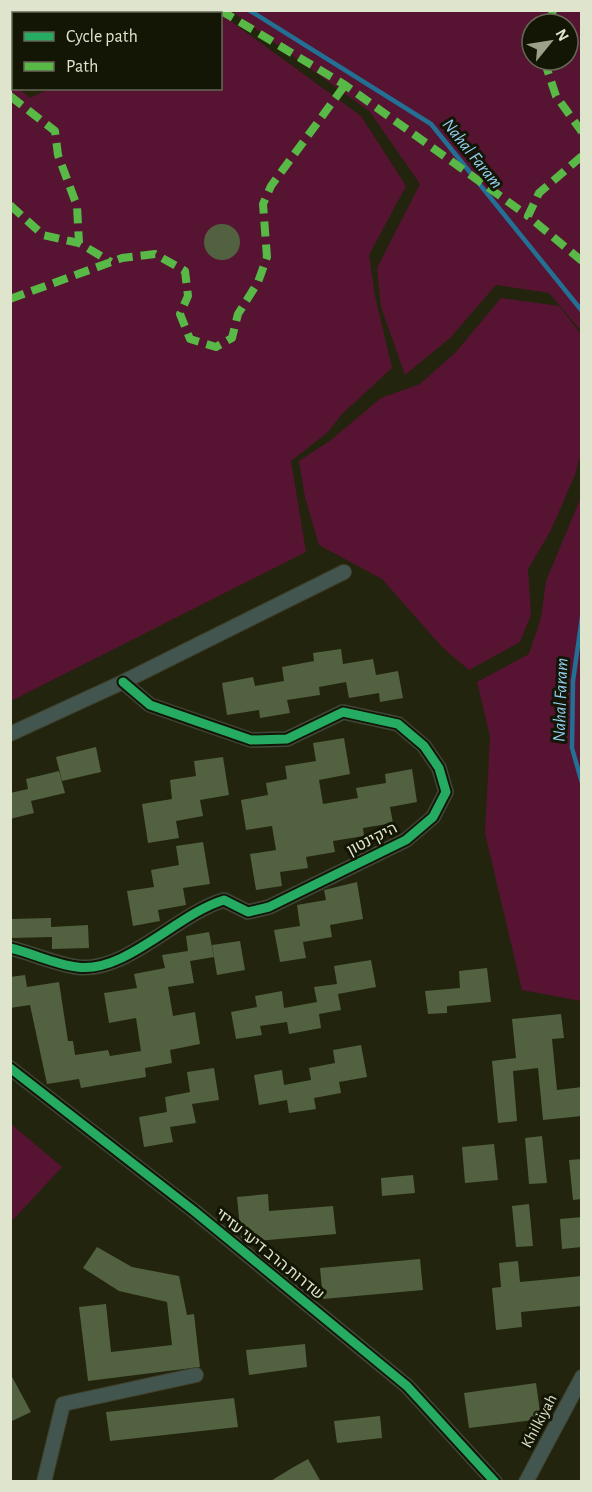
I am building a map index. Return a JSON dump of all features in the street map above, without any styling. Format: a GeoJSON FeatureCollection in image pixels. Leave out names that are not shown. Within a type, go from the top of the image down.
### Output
{"type":"FeatureCollection","features":[{"type":"Feature","properties":{"kind":"street"},"geometry":{"type":"LineString","coordinates":[[10,734],[123,682],[344,572]]}},
{"type":"Feature","properties":{"kind":"street","name":"היקינטון"},"geometry":{"type":"LineString","coordinates":[[10,948],[77,968],[106,966],[203,906],[224,900],[248,912],[269,907],[406,840],[433,817],[446,792],[439,768],[424,746],[398,723],[344,712],[287,739],[251,740],[150,705],[123,682]]}},
{"type":"Feature","properties":{"kind":"street","name":"שדרות הרב דיעי עזיזי"},"geometry":{"type":"LineString","coordinates":[[10,1068],[185,1204],[407,1386],[495,1482]]}},
{"type":"Feature","properties":{"kind":"street"},"geometry":{"type":"LineString","coordinates":[[44,1482],[63,1404],[196,1375]]}},
{"type":"Feature","properties":{"kind":"street","name":"Khilkiyah"},"geometry":{"type":"LineString","coordinates":[[526,1482],[582,1377]]}},
{"type":"Feature","properties":{"kind":"shaded area"},"geometry":{"type":"Polygon","coordinates":[[[231,11],[581,11],[581,331],[549,293],[496,285],[450,338],[405,375],[381,307],[377,268],[420,184],[370,112],[231,11]]]}},
{"type":"Feature","properties":{"kind":"shaded area"},"geometry":{"type":"Polygon","coordinates":[[[222,15],[361,116],[406,186],[369,255],[375,296],[392,368],[342,414],[328,432],[291,461],[306,552],[11,701],[11,80],[12,90],[20,90],[30,98],[47,90],[222,90],[222,15]]]}},
{"type":"Feature","properties":{"kind":"shaded area"},"geometry":{"type":"Polygon","coordinates":[[[501,298],[559,306],[581,334],[582,449],[575,475],[550,532],[528,569],[531,615],[520,642],[469,670],[442,647],[382,579],[319,545],[305,497],[299,461],[331,440],[381,398],[420,384],[456,352],[501,298]]]}},
{"type":"Feature","properties":{"kind":"shaded area"},"geometry":{"type":"Polygon","coordinates":[[[581,497],[581,1001],[522,990],[485,833],[490,736],[477,682],[529,654],[541,618],[546,581],[581,497]]]}},
{"type":"Feature","properties":{"kind":"shaded area"},"geometry":{"type":"Polygon","coordinates":[[[11,1124],[62,1167],[11,1222],[11,1124]]]}},
{"type":"Feature","properties":{"kind":"building"},"geometry":{"type":"Polygon","coordinates":[[[222,224],[235,229],[240,242],[235,255],[222,260],[209,255],[204,242],[209,229],[222,224]]]}},
{"type":"Feature","properties":{"kind":"building"},"geometry":{"type":"Polygon","coordinates":[[[341,649],[343,664],[373,659],[376,675],[398,671],[403,698],[380,702],[379,693],[349,698],[346,682],[319,687],[320,695],[287,700],[290,713],[260,718],[259,710],[227,715],[222,683],[253,677],[255,686],[284,681],[282,667],[314,661],[313,653],[341,649]]]}},
{"type":"Feature","properties":{"kind":"building"},"geometry":{"type":"Polygon","coordinates":[[[344,738],[350,774],[319,780],[323,804],[358,798],[356,788],[386,783],[385,774],[412,769],[417,802],[390,807],[393,823],[363,828],[364,836],[333,841],[335,852],[306,857],[308,868],[280,872],[282,886],[256,890],[250,854],[276,850],[272,826],[246,830],[241,800],[268,795],[266,783],[287,779],[285,766],[316,761],[313,743],[344,738]]]}},
{"type":"Feature","properties":{"kind":"building"},"geometry":{"type":"Polygon","coordinates":[[[96,747],[101,772],[62,781],[56,757],[96,747]]]}},
{"type":"Feature","properties":{"kind":"building"},"geometry":{"type":"Polygon","coordinates":[[[223,757],[229,795],[200,800],[203,816],[176,821],[179,838],[148,843],[142,804],[172,799],[170,780],[196,776],[194,761],[223,757]]]}},
{"type":"Feature","properties":{"kind":"building"},"geometry":{"type":"Polygon","coordinates":[[[59,771],[65,793],[31,801],[34,813],[10,819],[10,793],[28,789],[26,779],[59,771]]]}},
{"type":"Feature","properties":{"kind":"building"},"geometry":{"type":"Polygon","coordinates":[[[203,842],[210,884],[183,888],[186,905],[158,910],[160,921],[133,926],[127,891],[154,887],[151,870],[179,865],[176,846],[203,842]]]}},
{"type":"Feature","properties":{"kind":"building"},"geometry":{"type":"Polygon","coordinates":[[[357,882],[363,919],[330,925],[332,937],[303,942],[306,958],[280,962],[274,930],[300,926],[297,905],[326,900],[324,890],[357,882]]]}},
{"type":"Feature","properties":{"kind":"building"},"geometry":{"type":"Polygon","coordinates":[[[51,918],[51,927],[88,925],[89,948],[52,949],[52,937],[12,938],[10,919],[51,918]]]}},
{"type":"Feature","properties":{"kind":"building"},"geometry":{"type":"Polygon","coordinates":[[[209,932],[214,957],[190,961],[194,983],[168,987],[173,1016],[195,1012],[200,1044],[170,1050],[172,1063],[145,1068],[146,1077],[81,1088],[79,1079],[47,1084],[30,1005],[10,1008],[10,977],[25,975],[27,987],[59,982],[68,1041],[73,1041],[75,1055],[108,1050],[110,1056],[141,1051],[136,1018],[109,1023],[104,993],[137,988],[134,974],[165,968],[162,955],[188,951],[186,936],[209,932]]]}},
{"type":"Feature","properties":{"kind":"building"},"geometry":{"type":"Polygon","coordinates":[[[240,941],[245,970],[217,975],[212,945],[240,941]]]}},
{"type":"Feature","properties":{"kind":"building"},"geometry":{"type":"Polygon","coordinates":[[[371,960],[376,987],[338,994],[341,1010],[319,1014],[321,1028],[289,1034],[287,1022],[260,1026],[262,1035],[236,1039],[231,1012],[257,1007],[255,996],[282,991],[284,1008],[317,1002],[314,987],[337,984],[334,966],[371,960]]]}},
{"type":"Feature","properties":{"kind":"building"},"geometry":{"type":"Polygon","coordinates":[[[487,968],[491,1002],[447,1006],[447,1013],[428,1014],[425,991],[460,988],[459,971],[487,968]]]}},
{"type":"Feature","properties":{"kind":"building"},"geometry":{"type":"Polygon","coordinates":[[[561,1014],[564,1038],[552,1039],[557,1090],[582,1087],[582,1116],[543,1120],[538,1068],[513,1071],[517,1121],[498,1123],[492,1061],[516,1058],[512,1019],[561,1014]]]}},
{"type":"Feature","properties":{"kind":"building"},"geometry":{"type":"Polygon","coordinates":[[[361,1045],[367,1077],[339,1082],[341,1093],[314,1098],[316,1109],[289,1113],[287,1100],[259,1105],[254,1075],[282,1070],[284,1085],[311,1080],[309,1068],[335,1063],[333,1050],[361,1045]]]}},
{"type":"Feature","properties":{"kind":"building"},"geometry":{"type":"Polygon","coordinates":[[[214,1068],[219,1100],[192,1104],[196,1123],[170,1127],[173,1142],[144,1147],[139,1117],[167,1112],[165,1097],[190,1092],[187,1072],[214,1068]]]}},
{"type":"Feature","properties":{"kind":"building"},"geometry":{"type":"Polygon","coordinates":[[[542,1136],[547,1183],[529,1184],[525,1138],[542,1136]]]}},
{"type":"Feature","properties":{"kind":"building"},"geometry":{"type":"Polygon","coordinates":[[[494,1144],[498,1180],[465,1183],[462,1147],[494,1144]]]}},
{"type":"Feature","properties":{"kind":"building"},"geometry":{"type":"Polygon","coordinates":[[[582,1159],[582,1199],[573,1200],[569,1160],[582,1159]]]}},
{"type":"Feature","properties":{"kind":"building"},"geometry":{"type":"Polygon","coordinates":[[[413,1175],[415,1193],[382,1196],[381,1178],[413,1175]]]}},
{"type":"Feature","properties":{"kind":"building"},"geometry":{"type":"Polygon","coordinates":[[[268,1194],[269,1211],[333,1206],[336,1234],[246,1242],[241,1238],[237,1197],[268,1194]]]}},
{"type":"Feature","properties":{"kind":"building"},"geometry":{"type":"Polygon","coordinates":[[[529,1204],[533,1246],[516,1247],[512,1206],[529,1204]]]}},
{"type":"Feature","properties":{"kind":"building"},"geometry":{"type":"Polygon","coordinates":[[[582,1217],[582,1247],[562,1249],[560,1219],[582,1217]]]}},
{"type":"Feature","properties":{"kind":"building"},"geometry":{"type":"Polygon","coordinates":[[[97,1247],[132,1267],[179,1276],[187,1315],[194,1314],[200,1367],[88,1381],[79,1307],[106,1304],[111,1352],[172,1345],[167,1302],[119,1291],[83,1268],[97,1247]]]}},
{"type":"Feature","properties":{"kind":"building"},"geometry":{"type":"Polygon","coordinates":[[[420,1259],[423,1290],[323,1299],[320,1268],[420,1259]]]}},
{"type":"Feature","properties":{"kind":"building"},"geometry":{"type":"Polygon","coordinates":[[[518,1261],[520,1282],[582,1276],[582,1306],[521,1312],[522,1327],[496,1330],[492,1288],[501,1287],[499,1263],[518,1261]]]}},
{"type":"Feature","properties":{"kind":"building"},"geometry":{"type":"Polygon","coordinates":[[[305,1344],[307,1367],[249,1375],[246,1350],[305,1344]]]}},
{"type":"Feature","properties":{"kind":"building"},"geometry":{"type":"Polygon","coordinates":[[[10,1373],[31,1412],[10,1422],[10,1373]]]}},
{"type":"Feature","properties":{"kind":"building"},"geometry":{"type":"Polygon","coordinates":[[[536,1383],[541,1419],[469,1428],[464,1393],[536,1383]]]}},
{"type":"Feature","properties":{"kind":"building"},"geometry":{"type":"Polygon","coordinates":[[[234,1398],[238,1427],[110,1441],[106,1412],[234,1398]]]}},
{"type":"Feature","properties":{"kind":"building"},"geometry":{"type":"Polygon","coordinates":[[[380,1416],[382,1438],[337,1443],[334,1421],[380,1416]]]}},
{"type":"Feature","properties":{"kind":"building"},"geometry":{"type":"Polygon","coordinates":[[[308,1459],[321,1482],[269,1482],[292,1468],[308,1459]]]}},
{"type":"Feature","properties":{"kind":"waterway","name":"Nahal Faram"},"geometry":{"type":"LineString","coordinates":[[249,10],[431,124],[582,311]]}},
{"type":"Feature","properties":{"kind":"waterway","name":"Nahal Faram"},"geometry":{"type":"LineString","coordinates":[[582,617],[573,681],[572,748],[582,783]]}},
{"type":"Feature","properties":{"kind":"marked path"},"geometry":{"type":"LineString","coordinates":[[220,10],[345,85],[528,216]]}},
{"type":"Feature","properties":{"kind":"marked path"},"geometry":{"type":"LineString","coordinates":[[548,72],[556,96],[582,132]]}},
{"type":"Feature","properties":{"kind":"marked path"},"geometry":{"type":"LineString","coordinates":[[10,299],[122,258],[155,254],[185,271],[188,296],[180,314],[190,339],[216,347],[232,338],[238,314],[258,282],[267,257],[263,204],[271,186],[345,85]]}},
{"type":"Feature","properties":{"kind":"marked path"},"geometry":{"type":"LineString","coordinates":[[10,96],[55,131],[58,155],[77,206],[79,243]]}},
{"type":"Feature","properties":{"kind":"marked path"},"geometry":{"type":"LineString","coordinates":[[582,156],[539,193],[528,216],[582,261]]}},
{"type":"Feature","properties":{"kind":"marked path"},"geometry":{"type":"LineString","coordinates":[[10,205],[43,235],[79,243],[111,262]]}},
{"type":"Feature","properties":{"kind":"cycle path"},"geometry":{"type":"LineString","coordinates":[[10,948],[68,966],[95,967],[132,953],[188,917],[224,900],[248,912],[269,907],[406,840],[433,817],[446,792],[439,768],[424,746],[398,724],[343,712],[287,739],[251,740],[150,705],[123,682]]}},
{"type":"Feature","properties":{"kind":"cycle path"},"geometry":{"type":"LineString","coordinates":[[10,1068],[194,1211],[407,1386],[495,1482]]}}]}
